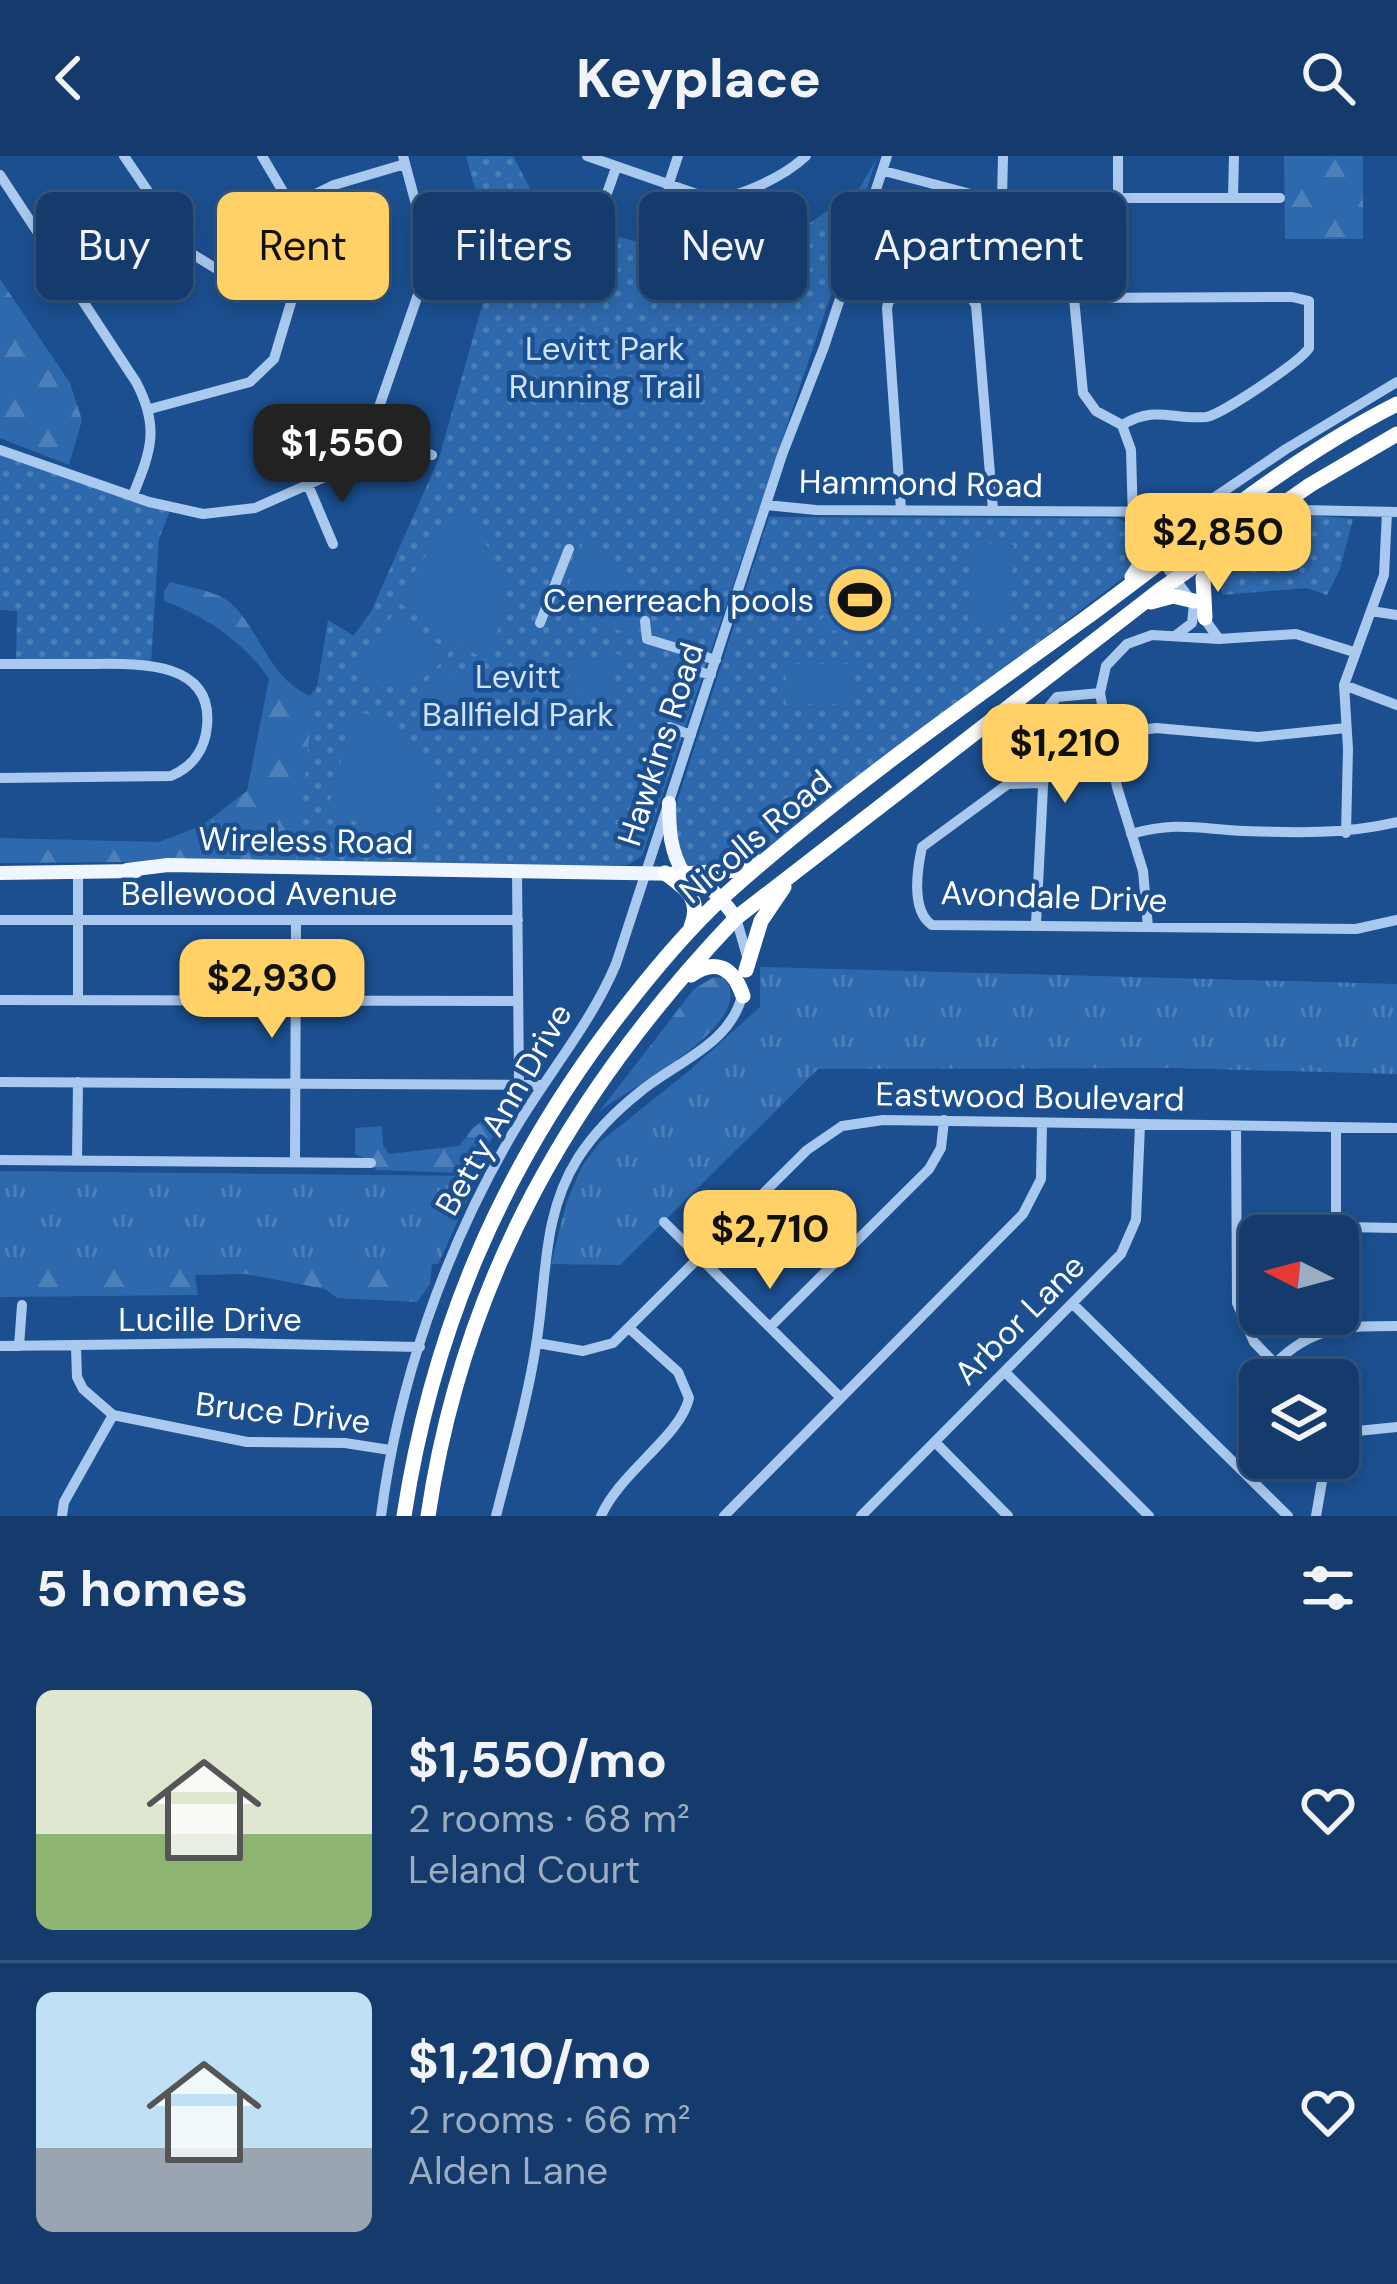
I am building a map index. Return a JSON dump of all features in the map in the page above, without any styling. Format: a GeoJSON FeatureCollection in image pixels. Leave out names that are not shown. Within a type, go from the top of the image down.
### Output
{"type":"FeatureCollection","features":[{"type":"Feature","properties":{"kind":"highway","name":"Nicolls Road"},"geometry":{"type":"LineString","coordinates":[[404,1516],[417,1443],[444,1342],[490,1220],[531,1143],[581,1066],[689,931],[772,856],[1109,601],[1327,445],[1397,404]]}},
{"type":"Feature","properties":{"kind":"highway","name":"Nicolls Road"},"geometry":{"type":"LineString","coordinates":[[428,1516],[464,1358],[515,1223],[556,1148],[673,986],[736,918],[1142,605],[1235,536],[1397,434]]}},
{"type":"Feature","properties":{"kind":"highway"},"geometry":{"type":"LineString","coordinates":[[1109,601],[1141,566],[1143,534],[1178,538],[1212,525]]}},
{"type":"Feature","properties":{"kind":"highway"},"geometry":{"type":"LineString","coordinates":[[1205,618],[1203,578],[1235,536]]}},
{"type":"Feature","properties":{"kind":"highway"},"geometry":{"type":"LineString","coordinates":[[1142,605],[1173,596],[1194,601]]}},
{"type":"Feature","properties":{"kind":"highway"},"geometry":{"type":"LineString","coordinates":[[684,874],[739,870],[772,856]]}},
{"type":"Feature","properties":{"kind":"highway"},"geometry":{"type":"LineString","coordinates":[[746,970],[761,921],[796,872]]}},
{"type":"Feature","properties":{"kind":"highway"},"geometry":{"type":"LineString","coordinates":[[665,873],[694,898],[696,915],[689,931]]}},
{"type":"Feature","properties":{"kind":"highway"},"geometry":{"type":"LineString","coordinates":[[673,986],[702,967],[717,966],[734,973],[743,997]]}},
{"type":"Feature","properties":{"kind":"main road"},"geometry":{"type":"LineString","coordinates":[[669,803],[672,850],[684,874]]}},
{"type":"Feature","properties":{"kind":"main road","name":"Wireless Road"},"geometry":{"type":"LineString","coordinates":[[0,869],[647,872]]}},
{"type":"Feature","properties":{"kind":"main road","name":"Hawkins Road"},"geometry":{"type":"LineString","coordinates":[[647,872],[697,878],[722,898],[736,918]]}},
{"type":"Feature","properties":{"kind":"street"},"geometry":{"type":"LineString","coordinates":[[124,156],[189,252],[217,269]]}},
{"type":"Feature","properties":{"kind":"street"},"geometry":{"type":"LineString","coordinates":[[262,156],[284,192]]}},
{"type":"Feature","properties":{"kind":"street"},"geometry":{"type":"LineString","coordinates":[[586,156],[699,197],[730,197],[806,156]]}},
{"type":"Feature","properties":{"kind":"street"},"geometry":{"type":"LineString","coordinates":[[668,186],[678,156]]}},
{"type":"Feature","properties":{"kind":"street","name":"Hawkins Road"},"geometry":{"type":"LineString","coordinates":[[647,872],[766,505],[887,156]]}},
{"type":"Feature","properties":{"kind":"street"},"geometry":{"type":"LineString","coordinates":[[1002,192],[1003,156]]}},
{"type":"Feature","properties":{"kind":"street"},"geometry":{"type":"LineString","coordinates":[[1118,156],[1118,192]]}},
{"type":"Feature","properties":{"kind":"street"},"geometry":{"type":"LineString","coordinates":[[1233,197],[1234,156]]}},
{"type":"Feature","properties":{"kind":"street"},"geometry":{"type":"LineString","coordinates":[[0,450],[182,511],[222,514],[267,504],[349,458],[370,433],[425,266],[422,224],[404,160],[319,192]]}},
{"type":"Feature","properties":{"kind":"street"},"geometry":{"type":"LineString","coordinates":[[607,192],[616,168]]}},
{"type":"Feature","properties":{"kind":"street"},"geometry":{"type":"LineString","coordinates":[[884,171],[958,192]]}},
{"type":"Feature","properties":{"kind":"street"},"geometry":{"type":"LineString","coordinates":[[0,175],[10,203],[136,382],[150,410],[150,452],[133,495]]}},
{"type":"Feature","properties":{"kind":"street"},"geometry":{"type":"LineString","coordinates":[[1126,197],[1280,198]]}},
{"type":"Feature","properties":{"kind":"street"},"geometry":{"type":"LineString","coordinates":[[901,510],[887,308],[890,300],[904,294],[968,292],[976,305],[993,510]]}},
{"type":"Feature","properties":{"kind":"street"},"geometry":{"type":"LineString","coordinates":[[1121,425],[1140,414],[1204,417],[1222,412],[1303,357],[1309,348],[1309,301],[1292,297],[1126,298]]}},
{"type":"Feature","properties":{"kind":"street"},"geometry":{"type":"LineString","coordinates":[[150,410],[260,376],[274,359],[294,300]]}},
{"type":"Feature","properties":{"kind":"street"},"geometry":{"type":"LineString","coordinates":[[1075,300],[1083,393],[1096,411],[1121,425],[1131,450],[1133,521],[1219,639]]}},
{"type":"Feature","properties":{"kind":"street","name":"Hammond Road"},"geometry":{"type":"LineString","coordinates":[[766,505],[816,510],[1193,512],[1397,382]]}},
{"type":"Feature","properties":{"kind":"street"},"geometry":{"type":"LineString","coordinates":[[370,433],[432,455]]}},
{"type":"Feature","properties":{"kind":"street"},"geometry":{"type":"LineString","coordinates":[[308,484],[333,544]]}},
{"type":"Feature","properties":{"kind":"street"},"geometry":{"type":"LineString","coordinates":[[1301,511],[1392,512],[1388,558],[1344,685],[1346,832]]}},
{"type":"Feature","properties":{"kind":"street"},"geometry":{"type":"LineString","coordinates":[[541,623],[569,549]]}},
{"type":"Feature","properties":{"kind":"street"},"geometry":{"type":"LineString","coordinates":[[1174,636],[1192,623],[1194,601]]}},
{"type":"Feature","properties":{"kind":"street"},"geometry":{"type":"LineString","coordinates":[[1371,611],[1397,615]]}},
{"type":"Feature","properties":{"kind":"street"},"geometry":{"type":"LineString","coordinates":[[646,621],[644,633],[651,642],[716,661]]}},
{"type":"Feature","properties":{"kind":"street"},"geometry":{"type":"LineString","coordinates":[[1148,927],[1146,886],[1100,693],[1106,666],[1127,644],[1152,635],[1219,639],[1296,634],[1354,652]]}},
{"type":"Feature","properties":{"kind":"street"},"geometry":{"type":"LineString","coordinates":[[0,664],[161,666],[191,681],[208,714],[200,751],[187,767],[171,776],[0,778]]}},
{"type":"Feature","properties":{"kind":"street"},"geometry":{"type":"LineString","coordinates":[[689,669],[711,675]]}},
{"type":"Feature","properties":{"kind":"street"},"geometry":{"type":"LineString","coordinates":[[1344,685],[1397,706]]}},
{"type":"Feature","properties":{"kind":"street"},"geometry":{"type":"LineString","coordinates":[[1036,924],[1047,709],[1057,697],[1100,693]]}},
{"type":"Feature","properties":{"kind":"street"},"geometry":{"type":"LineString","coordinates":[[669,727],[691,735]]}},
{"type":"Feature","properties":{"kind":"street"},"geometry":{"type":"LineString","coordinates":[[1107,735],[1156,728],[1258,736],[1346,728]]}},
{"type":"Feature","properties":{"kind":"street","name":"Avondale Drive"},"geometry":{"type":"LineString","coordinates":[[1042,783],[1008,784],[922,847],[918,908],[925,921],[932,925],[1356,929],[1397,920]]}},
{"type":"Feature","properties":{"kind":"street"},"geometry":{"type":"LineString","coordinates":[[1131,834],[1176,824],[1241,831],[1346,832],[1397,822]]}},
{"type":"Feature","properties":{"kind":"street"},"geometry":{"type":"LineString","coordinates":[[78,870],[79,1000]]}},
{"type":"Feature","properties":{"kind":"street"},"geometry":{"type":"LineString","coordinates":[[517,872],[519,1084]]}},
{"type":"Feature","properties":{"kind":"street","name":"Betty Ann Drive"},"geometry":{"type":"LineString","coordinates":[[381,1516],[390,1450],[438,1290],[475,1203],[606,986],[647,872]]}},
{"type":"Feature","properties":{"kind":"street","name":"Hawkins Road"},"geometry":{"type":"LineString","coordinates":[[496,1516],[537,1343],[556,1205],[579,1157],[641,1091],[706,1048],[733,1020],[743,997],[747,954],[736,918]]}},
{"type":"Feature","properties":{"kind":"street","name":"Bellewood Avenue"},"geometry":{"type":"LineString","coordinates":[[0,920],[518,920]]}},
{"type":"Feature","properties":{"kind":"street"},"geometry":{"type":"LineString","coordinates":[[296,921],[296,1162]]}},
{"type":"Feature","properties":{"kind":"street"},"geometry":{"type":"LineString","coordinates":[[0,1000],[518,1001]]}},
{"type":"Feature","properties":{"kind":"street"},"geometry":{"type":"LineString","coordinates":[[0,1082],[543,1084]]}},
{"type":"Feature","properties":{"kind":"street"},"geometry":{"type":"LineString","coordinates":[[76,1161],[78,1082]]}},
{"type":"Feature","properties":{"kind":"street"},"geometry":{"type":"LineString","coordinates":[[772,1325],[929,1169],[941,1148],[944,1120]]}},
{"type":"Feature","properties":{"kind":"street","name":"Eastwood Boulevard"},"geometry":{"type":"LineString","coordinates":[[537,1343],[592,1350],[613,1343],[807,1150],[833,1130],[864,1121],[1397,1128]]}},
{"type":"Feature","properties":{"kind":"street"},"geometry":{"type":"LineString","coordinates":[[724,1516],[1032,1203],[1041,1179],[1042,1124]]}},
{"type":"Feature","properties":{"kind":"street","name":"Arbor Lane"},"geometry":{"type":"LineString","coordinates":[[861,1516],[1121,1254],[1133,1232],[1139,1125]]}},
{"type":"Feature","properties":{"kind":"street"},"geometry":{"type":"LineString","coordinates":[[1236,1126],[1237,1303],[1254,1342],[1270,1359]]}},
{"type":"Feature","properties":{"kind":"street"},"geometry":{"type":"LineString","coordinates":[[1336,1128],[1337,1223],[1397,1228]]}},
{"type":"Feature","properties":{"kind":"street"},"geometry":{"type":"LineString","coordinates":[[0,1160],[371,1163]]}},
{"type":"Feature","properties":{"kind":"street"},"geometry":{"type":"LineString","coordinates":[[664,1222],[840,1397]]}},
{"type":"Feature","properties":{"kind":"street"},"geometry":{"type":"LineString","coordinates":[[19,1346],[22,1305]]}},
{"type":"Feature","properties":{"kind":"street"},"geometry":{"type":"LineString","coordinates":[[1074,1305],[1288,1516]]}},
{"type":"Feature","properties":{"kind":"street"},"geometry":{"type":"LineString","coordinates":[[1281,1359],[1302,1341],[1335,1327],[1397,1327]]}},
{"type":"Feature","properties":{"kind":"street"},"geometry":{"type":"LineString","coordinates":[[601,1516],[620,1484],[684,1413],[689,1398],[678,1372],[630,1329]]}},
{"type":"Feature","properties":{"kind":"street","name":"Lucille Drive"},"geometry":{"type":"LineString","coordinates":[[0,1346],[420,1347]]}},
{"type":"Feature","properties":{"kind":"street"},"geometry":{"type":"LineString","coordinates":[[62,1516],[64,1502],[112,1415],[82,1389],[76,1347]]}},
{"type":"Feature","properties":{"kind":"street"},"geometry":{"type":"LineString","coordinates":[[1006,1373],[1149,1516]]}},
{"type":"Feature","properties":{"kind":"street","name":"Bruce Drive"},"geometry":{"type":"LineString","coordinates":[[112,1415],[247,1442],[346,1443],[390,1450]]}},
{"type":"Feature","properties":{"kind":"street"},"geometry":{"type":"LineString","coordinates":[[1359,1430],[1397,1427]]}},
{"type":"Feature","properties":{"kind":"street"},"geometry":{"type":"LineString","coordinates":[[936,1443],[1005,1515]]}},
{"type":"Feature","properties":{"kind":"street"},"geometry":{"type":"LineString","coordinates":[[1316,1516],[1322,1479]]}},
{"type":"Feature","properties":{"kind":"green space","name":"Levitt Ballfield Park"},"geometry":{"type":"Polygon","coordinates":[[[466,156],[513,156],[532,192],[476,192],[466,156]]]}},
{"type":"Feature","properties":{"kind":"green space"},"geometry":{"type":"Polygon","coordinates":[[[1284,156],[1363,156],[1363,239],[1285,239],[1284,156]]]}},
{"type":"Feature","properties":{"kind":"green space","name":"Levitt Ballfield Park"},"geometry":{"type":"Polygon","coordinates":[[[877,158],[866,192],[855,192],[859,189],[877,158]]]}},
{"type":"Feature","properties":{"kind":"green space","name":"Levitt Ballfield Park"},"geometry":{"type":"Polygon","coordinates":[[[831,208],[831,295],[642,856],[628,865],[295,865],[328,620],[359,639],[439,458],[484,300],[615,300],[615,236],[639,242],[639,300],[807,300],[807,225],[831,208]]]}},
{"type":"Feature","properties":{"kind":"green space"},"geometry":{"type":"Polygon","coordinates":[[[0,279],[70,383],[82,420],[69,465],[0,438],[0,279]]]}},
{"type":"Feature","properties":{"kind":"green space"},"geometry":{"type":"Polygon","coordinates":[[[0,450],[171,508],[159,539],[151,664],[16,664],[17,611],[0,610],[0,450]]]}},
{"type":"Feature","properties":{"kind":"green space"},"geometry":{"type":"Polygon","coordinates":[[[459,513],[487,546],[501,581],[501,619],[483,659],[397,601],[398,593],[459,513]]]}},
{"type":"Feature","properties":{"kind":"green space"},"geometry":{"type":"Polygon","coordinates":[[[1299,514],[1353,519],[1340,569],[1327,595],[1306,588],[1223,595],[1216,570],[1299,514]]]}},
{"type":"Feature","properties":{"kind":"green space"},"geometry":{"type":"Polygon","coordinates":[[[769,517],[1116,518],[1133,531],[1137,567],[805,816],[752,862],[680,867],[664,842],[769,517]]]}},
{"type":"Feature","properties":{"kind":"green space"},"geometry":{"type":"Polygon","coordinates":[[[583,542],[610,557],[628,578],[634,604],[630,634],[565,612],[583,542]]]}},
{"type":"Feature","properties":{"kind":"green space"},"geometry":{"type":"Polygon","coordinates":[[[972,543],[1014,545],[1010,628],[968,626],[972,543]]]}},
{"type":"Feature","properties":{"kind":"green space","name":"Cenerreach pools"},"geometry":{"type":"Polygon","coordinates":[[[861,561],[898,603],[863,638],[858,634],[849,643],[837,631],[824,629],[821,620],[832,608],[826,597],[861,561]]]}},
{"type":"Feature","properties":{"kind":"green space"},"geometry":{"type":"Polygon","coordinates":[[[170,582],[232,604],[285,679],[310,696],[375,606],[499,859],[0,863],[0,838],[159,842],[201,826],[247,791],[269,679],[223,632],[164,601],[170,582]]]}},
{"type":"Feature","properties":{"kind":"green space"},"geometry":{"type":"Polygon","coordinates":[[[392,616],[450,652],[419,681],[399,685],[358,673],[392,616]]]}},
{"type":"Feature","properties":{"kind":"green space"},"geometry":{"type":"Polygon","coordinates":[[[620,654],[610,703],[563,685],[581,662],[620,654]]]}},
{"type":"Feature","properties":{"kind":"green space"},"geometry":{"type":"Polygon","coordinates":[[[786,664],[852,664],[852,704],[786,704],[786,664]]]}},
{"type":"Feature","properties":{"kind":"green space"},"geometry":{"type":"Polygon","coordinates":[[[467,669],[494,669],[488,734],[483,738],[415,727],[432,689],[467,669]]]}},
{"type":"Feature","properties":{"kind":"green space"},"geometry":{"type":"Polygon","coordinates":[[[367,714],[404,734],[419,748],[432,773],[436,817],[427,844],[327,813],[353,715],[367,714]]]}},
{"type":"Feature","properties":{"kind":"green space"},"geometry":{"type":"Polygon","coordinates":[[[760,967],[1397,984],[1397,1074],[1172,1068],[818,1069],[620,1265],[551,1264],[566,1204],[582,1166],[600,1142],[760,1007],[760,967]]]}},
{"type":"Feature","properties":{"kind":"green space"},"geometry":{"type":"Polygon","coordinates":[[[714,977],[724,978],[730,996],[724,1015],[708,1034],[599,1112],[694,989],[714,977]]]}},
{"type":"Feature","properties":{"kind":"green space"},"geometry":{"type":"Polygon","coordinates":[[[509,1100],[479,1168],[459,1173],[376,1170],[369,1160],[355,1154],[355,1128],[382,1126],[383,1145],[389,1154],[459,1146],[473,1128],[509,1100]]]}},
{"type":"Feature","properties":{"kind":"green space"},"geometry":{"type":"Polygon","coordinates":[[[0,1171],[478,1176],[438,1264],[0,1262],[0,1171]]]}},
{"type":"Feature","properties":{"kind":"green space"},"geometry":{"type":"Polygon","coordinates":[[[259,1257],[432,1263],[430,1284],[417,1302],[337,1298],[325,1289],[246,1274],[195,1275],[198,1295],[0,1297],[0,1260],[259,1257]]]}},
{"type":"Feature","properties":{"kind":"place","name":"Cenerreach pools"},"geometry":{"type":"Point","coordinates":[860,600]}},
{"type":"Feature","properties":{"kind":"park label","name":"Levitt Park Running Trail"},"geometry":{"type":"Point","coordinates":[605,367]}}]}
